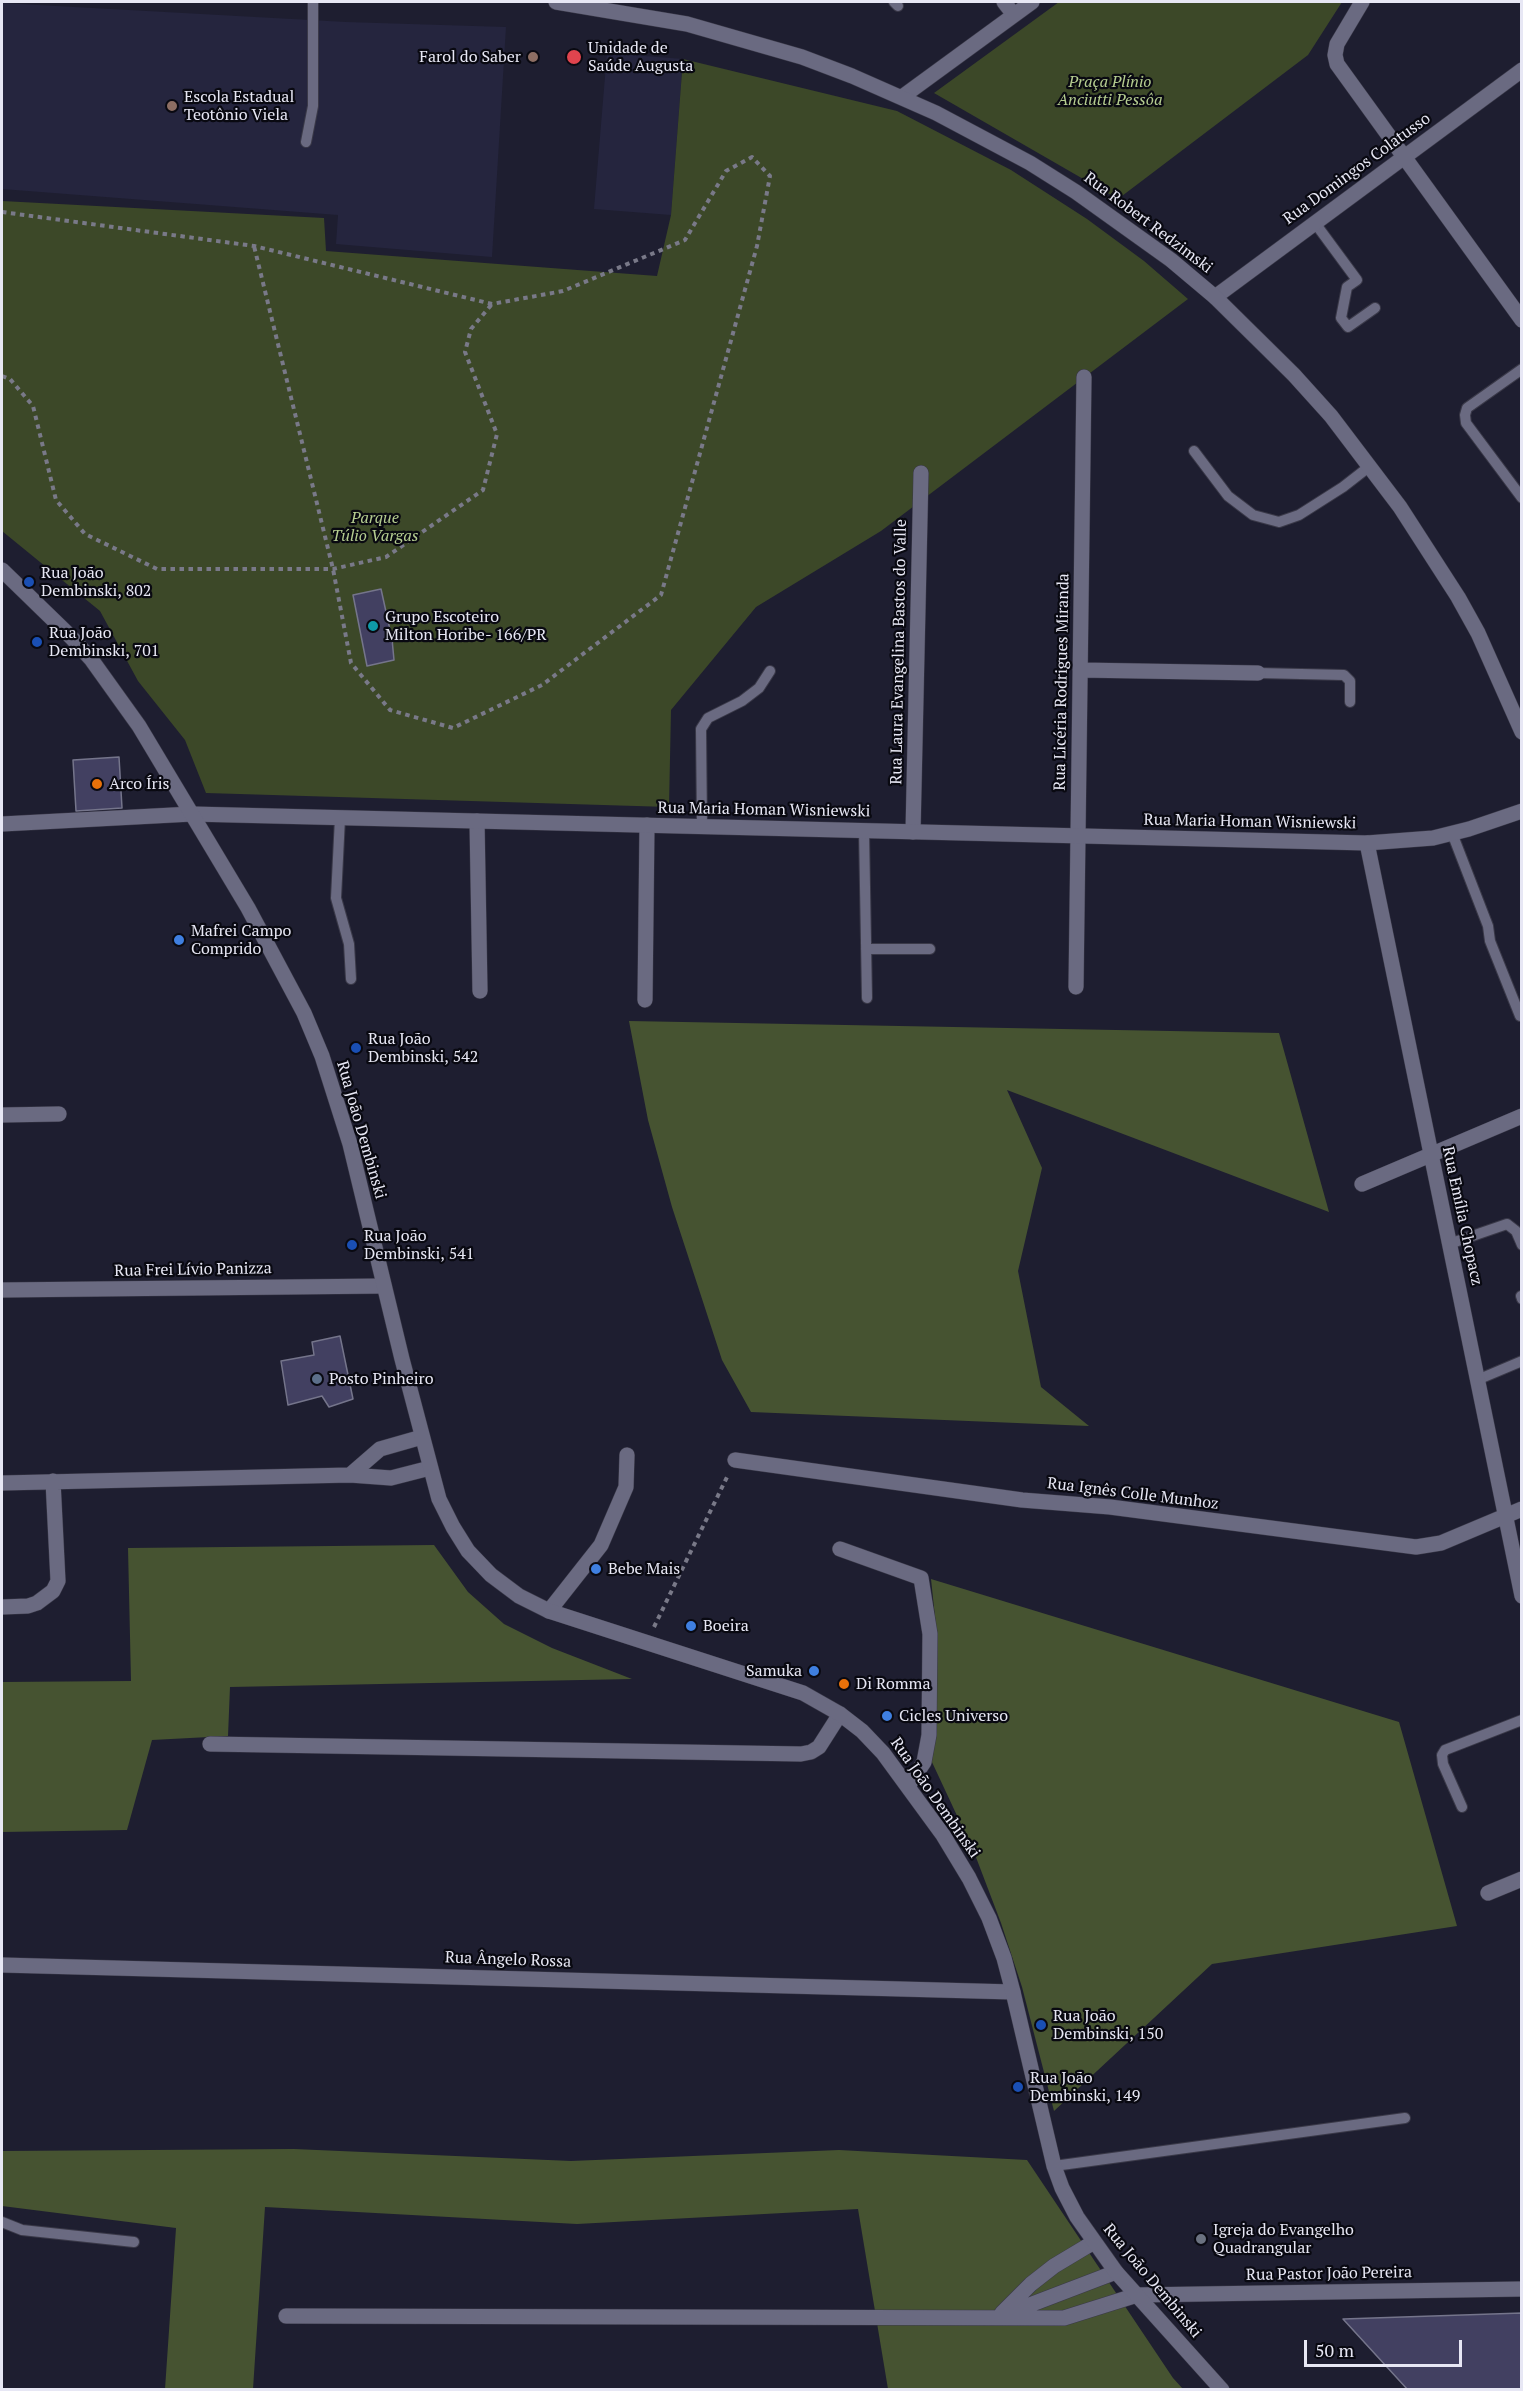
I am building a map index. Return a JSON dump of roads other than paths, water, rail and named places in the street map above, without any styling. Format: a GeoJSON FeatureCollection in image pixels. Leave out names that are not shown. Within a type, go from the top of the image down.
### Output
{"type":"FeatureCollection","features":[{"type":"Feature","properties":{"kind":"street","name":"Rua Robert Redzimski"},"geometry":{"type":"LineString","coordinates":[[556,2],[623,11],[736,36],[802,57],[902,97],[968,129],[1076,192],[1172,260],[1215,297],[1294,375],[1331,416],[1370,466],[1400,507],[1458,597],[1495,668],[1521,732]]}},
{"type":"Feature","properties":{"kind":"street"},"geometry":{"type":"LineString","coordinates":[[1004,2],[1014,15]]}},
{"type":"Feature","properties":{"kind":"street"},"geometry":{"type":"LineString","coordinates":[[902,97],[1032,2]]}},
{"type":"Feature","properties":{"kind":"street"},"geometry":{"type":"LineString","coordinates":[[1362,2],[1343,30],[1337,44],[1335,55],[1342,73],[1521,320]]}},
{"type":"Feature","properties":{"kind":"street","name":"Rua Domingos Colatusso"},"geometry":{"type":"LineString","coordinates":[[1215,297],[1521,70]]}},
{"type":"Feature","properties":{"kind":"street","name":"Rua Licéria Rodrigues Miranda"},"geometry":{"type":"LineString","coordinates":[[1076,987],[1084,377]]}},
{"type":"Feature","properties":{"kind":"street","name":"Rua Laura Evangelina Bastos do Valle"},"geometry":{"type":"LineString","coordinates":[[913,832],[921,473]]}},
{"type":"Feature","properties":{"kind":"street","name":"Rua João Dembinski"},"geometry":{"type":"LineString","coordinates":[[2,570],[8,582],[57,622],[91,659],[139,726],[274,953],[304,1013],[347,1135],[439,1498],[468,1551],[491,1575],[519,1596],[549,1611],[782,1684],[822,1702],[862,1731],[883,1753],[943,1835],[979,1898],[1004,1958],[1054,2166],[1077,2217],[1116,2272],[1222,2390]]}},
{"type":"Feature","properties":{"kind":"street"},"geometry":{"type":"LineString","coordinates":[[1080,670],[1258,673]]}},
{"type":"Feature","properties":{"kind":"street","name":"Rua Maria Homan Wisniewski"},"geometry":{"type":"LineString","coordinates":[[2,824],[192,814],[1367,843],[1399,842],[1452,833],[1521,811]]}},
{"type":"Feature","properties":{"kind":"street"},"geometry":{"type":"LineString","coordinates":[[477,821],[480,991]]}},
{"type":"Feature","properties":{"kind":"street"},"geometry":{"type":"LineString","coordinates":[[645,1000],[647,825]]}},
{"type":"Feature","properties":{"kind":"street","name":"Rua Emília Chopacz"},"geometry":{"type":"LineString","coordinates":[[1367,843],[1521,1596]]}},
{"type":"Feature","properties":{"kind":"street"},"geometry":{"type":"LineString","coordinates":[[2,1115],[59,1114]]}},
{"type":"Feature","properties":{"kind":"street"},"geometry":{"type":"LineString","coordinates":[[1362,1184],[1521,1116]]}},
{"type":"Feature","properties":{"kind":"street","name":"Rua Frei Lívio Panizza"},"geometry":{"type":"LineString","coordinates":[[2,1290],[384,1286]]}},
{"type":"Feature","properties":{"kind":"street"},"geometry":{"type":"LineString","coordinates":[[350,1475],[380,1449],[422,1437]]}},
{"type":"Feature","properties":{"kind":"street"},"geometry":{"type":"LineString","coordinates":[[549,1611],[601,1545],[626,1487],[627,1455]]}},
{"type":"Feature","properties":{"kind":"street","name":"Rua Ignês Colle Munhoz"},"geometry":{"type":"LineString","coordinates":[[735,1461],[1022,1500],[1101,1506],[1416,1547],[1441,1543],[1521,1509]]}},
{"type":"Feature","properties":{"kind":"street"},"geometry":{"type":"LineString","coordinates":[[2,1483],[350,1475],[391,1478],[430,1468]]}},
{"type":"Feature","properties":{"kind":"street"},"geometry":{"type":"LineString","coordinates":[[2,1607],[28,1606],[37,1603],[53,1591],[58,1581],[53,1482]]}},
{"type":"Feature","properties":{"kind":"street"},"geometry":{"type":"LineString","coordinates":[[840,1549],[921,1578],[931,1650],[928,1750],[924,1761],[908,1786]]}},
{"type":"Feature","properties":{"kind":"street"},"geometry":{"type":"LineString","coordinates":[[210,1744],[801,1754],[819,1747],[840,1714]]}},
{"type":"Feature","properties":{"kind":"street"},"geometry":{"type":"LineString","coordinates":[[1488,1893],[1521,1879]]}},
{"type":"Feature","properties":{"kind":"street","name":"Rua Ângelo Rossa"},"geometry":{"type":"LineString","coordinates":[[2,1965],[1013,1992]]}},
{"type":"Feature","properties":{"kind":"street"},"geometry":{"type":"LineString","coordinates":[[997,2317],[1049,2270],[1094,2242]]}},
{"type":"Feature","properties":{"kind":"street"},"geometry":{"type":"LineString","coordinates":[[997,2317],[1116,2272]]}},
{"type":"Feature","properties":{"kind":"street","name":"Rua Pastor João Pereira"},"geometry":{"type":"LineString","coordinates":[[286,2316],[1064,2318],[1137,2295],[1521,2289]]}},
{"type":"Feature","properties":{"kind":"lane"},"geometry":{"type":"LineString","coordinates":[[306,142],[313,106],[313,2]]}},
{"type":"Feature","properties":{"kind":"lane"},"geometry":{"type":"LineString","coordinates":[[1315,223],[1357,280],[1347,287],[1341,318],[1348,327],[1375,308]]}},
{"type":"Feature","properties":{"kind":"lane"},"geometry":{"type":"LineString","coordinates":[[1521,369],[1467,408],[1466,416],[1466,423],[1521,498]]}},
{"type":"Feature","properties":{"kind":"lane"},"geometry":{"type":"LineString","coordinates":[[1194,451],[1228,496],[1253,515],[1279,522],[1299,515],[1343,487],[1370,466]]}},
{"type":"Feature","properties":{"kind":"lane"},"geometry":{"type":"LineString","coordinates":[[702,827],[701,729],[708,718],[742,701],[759,688],[770,671]]}},
{"type":"Feature","properties":{"kind":"lane"},"geometry":{"type":"LineString","coordinates":[[1258,673],[1344,675],[1350,681],[1350,702]]}},
{"type":"Feature","properties":{"kind":"lane"},"geometry":{"type":"LineString","coordinates":[[340,818],[336,898],[347,932],[351,979]]}},
{"type":"Feature","properties":{"kind":"lane"},"geometry":{"type":"LineString","coordinates":[[864,831],[867,998]]}},
{"type":"Feature","properties":{"kind":"lane"},"geometry":{"type":"LineString","coordinates":[[1452,833],[1488,926],[1490,941],[1520,1016]]}},
{"type":"Feature","properties":{"kind":"lane"},"geometry":{"type":"LineString","coordinates":[[866,949],[930,949]]}},
{"type":"Feature","properties":{"kind":"lane"},"geometry":{"type":"LineString","coordinates":[[1449,1244],[1507,1224],[1516,1231],[1521,1245]]}},
{"type":"Feature","properties":{"kind":"lane"},"geometry":{"type":"LineString","coordinates":[[1477,1380],[1521,1361]]}},
{"type":"Feature","properties":{"kind":"lane"},"geometry":{"type":"LineString","coordinates":[[1462,1807],[1443,1764],[1442,1755],[1445,1750],[1521,1720]]}},
{"type":"Feature","properties":{"kind":"lane"},"geometry":{"type":"LineString","coordinates":[[1054,2166],[1406,2118]]}},
{"type":"Feature","properties":{"kind":"lane"},"geometry":{"type":"LineString","coordinates":[[2,2222],[22,2230],[134,2242]]}},
{"type":"Feature","properties":{"kind":"place","name":"Farol do Saber"},"geometry":{"type":"Point","coordinates":[533,57]}},
{"type":"Feature","properties":{"kind":"place","name":"Unidade de Saúde Augusta"},"geometry":{"type":"Point","coordinates":[574,57]}},
{"type":"Feature","properties":{"kind":"place","name":"Escola Estadual Teotônio Viela"},"geometry":{"type":"Point","coordinates":[172,106]}},
{"type":"Feature","properties":{"kind":"place","name":"Rua João Dembinski, 802"},"geometry":{"type":"Point","coordinates":[29,582]}},
{"type":"Feature","properties":{"kind":"place","name":"Grupo Escoteiro Milton Horibe- 166/PR"},"geometry":{"type":"Point","coordinates":[373,626]}},
{"type":"Feature","properties":{"kind":"place","name":"Rua João Dembinski, 701"},"geometry":{"type":"Point","coordinates":[37,642]}},
{"type":"Feature","properties":{"kind":"place","name":"Arco Íris"},"geometry":{"type":"Point","coordinates":[97,784]}},
{"type":"Feature","properties":{"kind":"place","name":"Mafrei Campo Comprido"},"geometry":{"type":"Point","coordinates":[179,940]}},
{"type":"Feature","properties":{"kind":"place","name":"Rua João Dembinski, 542"},"geometry":{"type":"Point","coordinates":[356,1048]}},
{"type":"Feature","properties":{"kind":"place","name":"Rua João Dembinski, 541"},"geometry":{"type":"Point","coordinates":[352,1245]}},
{"type":"Feature","properties":{"kind":"place","name":"Posto Pinheiro"},"geometry":{"type":"Point","coordinates":[317,1379]}},
{"type":"Feature","properties":{"kind":"place","name":"Bebe Mais"},"geometry":{"type":"Point","coordinates":[596,1569]}},
{"type":"Feature","properties":{"kind":"place","name":"Boeira"},"geometry":{"type":"Point","coordinates":[691,1626]}},
{"type":"Feature","properties":{"kind":"place","name":"Samuka"},"geometry":{"type":"Point","coordinates":[814,1671]}},
{"type":"Feature","properties":{"kind":"place","name":"Di Romma"},"geometry":{"type":"Point","coordinates":[844,1684]}},
{"type":"Feature","properties":{"kind":"place","name":"Cicles Universo"},"geometry":{"type":"Point","coordinates":[887,1716]}},
{"type":"Feature","properties":{"kind":"place","name":"Rua João Dembinski, 150"},"geometry":{"type":"Point","coordinates":[1041,2025]}},
{"type":"Feature","properties":{"kind":"place","name":"Rua João Dembinski, 149"},"geometry":{"type":"Point","coordinates":[1018,2087]}},
{"type":"Feature","properties":{"kind":"place","name":"Igreja do Evangelho Quadrangular"},"geometry":{"type":"Point","coordinates":[1201,2239]}},
{"type":"Feature","properties":{"kind":"park label","name":"Praça Plínio Anciutti Pessôa"},"geometry":{"type":"Point","coordinates":[1110,91]}},
{"type":"Feature","properties":{"kind":"park label","name":"Parque Túlio Vargas"},"geometry":{"type":"Point","coordinates":[375,527]}}]}
